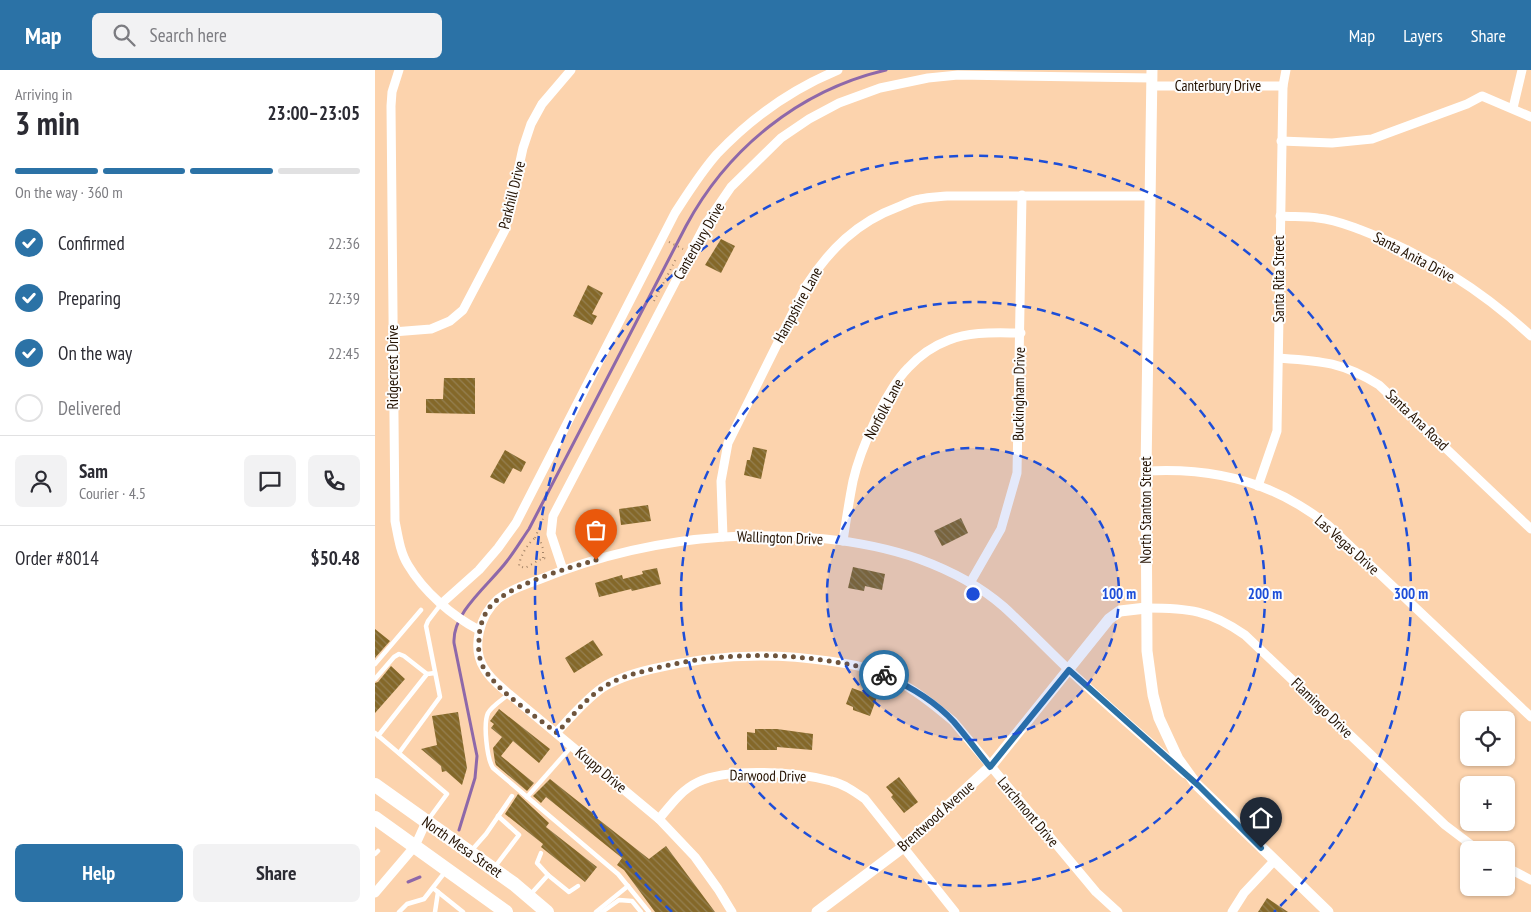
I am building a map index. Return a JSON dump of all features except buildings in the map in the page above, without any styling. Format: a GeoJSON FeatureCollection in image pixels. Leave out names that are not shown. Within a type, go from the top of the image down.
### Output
{"type":"FeatureCollection","features":[{"type":"Feature","properties":{"kind":"main road","name":"North Mesa Street"},"geometry":{"type":"LineString","coordinates":[[375,785],[493,869],[547,912]]}},
{"type":"Feature","properties":{"kind":"main road","name":"North Mesa Street"},"geometry":{"type":"LineString","coordinates":[[375,818],[507,912]]}},
{"type":"Feature","properties":{"kind":"street","name":"Ridgecrest Drive"},"geometry":{"type":"LineString","coordinates":[[399,70],[392,92],[391,106],[395,521],[399,543],[407,564],[421,583],[441,604],[479,630]]}},
{"type":"Feature","properties":{"kind":"street","name":"Parkhill Drive"},"geometry":{"type":"LineString","coordinates":[[393,332],[431,329],[450,321],[463,310],[505,230],[523,148],[531,124],[542,104],[571,70]]}},
{"type":"Feature","properties":{"kind":"street"},"geometry":{"type":"LineString","coordinates":[[441,604],[479,570],[516,523],[675,214],[695,182],[721,150],[768,109],[792,93],[838,70]]}},
{"type":"Feature","properties":{"kind":"street","name":"Santa Rita Street"},"geometry":{"type":"LineString","coordinates":[[1258,486],[1277,431],[1279,216],[1283,86],[1286,70]]}},
{"type":"Feature","properties":{"kind":"street"},"geometry":{"type":"LineString","coordinates":[[1513,108],[1522,70]]}},
{"type":"Feature","properties":{"kind":"street","name":"Canterbury Drive"},"geometry":{"type":"LineString","coordinates":[[563,570],[551,534],[553,516],[705,225],[731,187],[781,138],[809,119],[839,103],[880,88],[928,78],[957,75],[1152,78],[1283,86]]}},
{"type":"Feature","properties":{"kind":"street","name":"North Stanton Street"},"geometry":{"type":"LineString","coordinates":[[1152,78],[1146,471],[1146,608],[1148,667],[1157,710],[1178,759],[1196,784],[1328,912]]}},
{"type":"Feature","properties":{"kind":"street"},"geometry":{"type":"LineString","coordinates":[[1281,141],[1332,143],[1372,139],[1467,104],[1482,96],[1531,117]]}},
{"type":"Feature","properties":{"kind":"street","name":"Hampshire Lane"},"geometry":{"type":"LineString","coordinates":[[723,537],[721,481],[728,443],[806,286],[831,250],[847,236],[866,222],[918,199],[947,196],[1023,194],[1151,196]]}},
{"type":"Feature","properties":{"kind":"street","name":"Buckingham Drive"},"geometry":{"type":"LineString","coordinates":[[970,583],[1001,529],[1017,473],[1023,194]]}},
{"type":"Feature","properties":{"kind":"street","name":"Santa Anita Drive"},"geometry":{"type":"LineString","coordinates":[[1279,216],[1318,218],[1342,223],[1410,252],[1445,271],[1470,288],[1531,336]]}},
{"type":"Feature","properties":{"kind":"street","name":"Norfolk Lane"},"geometry":{"type":"LineString","coordinates":[[843,541],[853,480],[861,453],[889,394],[907,368],[926,352],[949,339],[975,334],[1021,333]]}},
{"type":"Feature","properties":{"kind":"street","name":"Santa Ana Road"},"geometry":{"type":"LineString","coordinates":[[1279,358],[1313,360],[1335,364],[1359,372],[1379,384],[1531,529]]}},
{"type":"Feature","properties":{"kind":"street","name":"Las Vegas Drive"},"geometry":{"type":"LineString","coordinates":[[1146,471],[1205,472],[1233,477],[1299,504],[1328,525],[1531,717]]}},
{"type":"Feature","properties":{"kind":"street","name":"Wallington Drive"},"geometry":{"type":"LineString","coordinates":[[479,630],[489,608],[512,590],[563,570],[613,555],[656,545],[723,537],[798,537],[843,541],[917,559],[970,583],[1002,606],[1069,670],[1196,784]]}},
{"type":"Feature","properties":{"kind":"street","name":"Brentwood Avenue"},"geometry":{"type":"LineString","coordinates":[[817,912],[902,848],[990,767],[1114,614],[1120,611],[1146,608]]}},
{"type":"Feature","properties":{"kind":"street","name":"Flamingo Drive"},"geometry":{"type":"LineString","coordinates":[[1146,608],[1174,608],[1200,611],[1230,624],[1245,634],[1445,826],[1466,841]]}},
{"type":"Feature","properties":{"kind":"street","name":"Krupp Drive"},"geometry":{"type":"LineString","coordinates":[[479,630],[478,648],[480,660],[492,679],[659,819],[695,857],[732,912]]}},
{"type":"Feature","properties":{"kind":"street","name":"Larchmont Drive"},"geometry":{"type":"LineString","coordinates":[[557,733],[584,702],[603,687],[629,675],[682,662],[716,657],[782,656],[842,663],[873,670],[907,685],[929,700],[953,721],[1096,892],[1118,912]]}},
{"type":"Feature","properties":{"kind":"street","name":"Darwood Drive"},"geometry":{"type":"LineString","coordinates":[[659,819],[681,793],[698,782],[724,775],[781,773],[833,781],[865,799],[902,848],[955,912]]}},
{"type":"Feature","properties":{"kind":"street"},"geometry":{"type":"LineString","coordinates":[[375,893],[415,846],[426,822]]}},
{"type":"Feature","properties":{"kind":"street"},"geometry":{"type":"LineString","coordinates":[[1232,912],[1244,893],[1274,861]]}},
{"type":"Feature","properties":{"kind":"street"},"geometry":{"type":"LineString","coordinates":[[1515,872],[1531,880]]}},
{"type":"Feature","properties":{"kind":"lane"},"geometry":{"type":"LineString","coordinates":[[399,753],[440,698],[426,626],[441,604]]}},
{"type":"Feature","properties":{"kind":"lane"},"geometry":{"type":"LineString","coordinates":[[375,664],[421,610]]}},
{"type":"Feature","properties":{"kind":"lane"},"geometry":{"type":"LineString","coordinates":[[375,679],[394,657],[399,654],[427,674]]}},
{"type":"Feature","properties":{"kind":"lane"},"geometry":{"type":"LineString","coordinates":[[426,822],[447,794],[377,735],[427,674],[435,673]]}},
{"type":"Feature","properties":{"kind":"lane"},"geometry":{"type":"LineString","coordinates":[[509,694],[489,711],[486,721],[489,762],[493,768],[618,874],[649,912]]}},
{"type":"Feature","properties":{"kind":"lane"},"geometry":{"type":"LineString","coordinates":[[527,797],[572,746]]}},
{"type":"Feature","properties":{"kind":"lane"},"geometry":{"type":"LineString","coordinates":[[470,853],[486,834],[512,796]]}},
{"type":"Feature","properties":{"kind":"lane"},"geometry":{"type":"LineString","coordinates":[[493,869],[519,835],[498,816]]}},
{"type":"Feature","properties":{"kind":"lane"},"geometry":{"type":"LineString","coordinates":[[541,853],[537,862],[548,875],[569,892],[578,886]]}},
{"type":"Feature","properties":{"kind":"lane"},"geometry":{"type":"LineString","coordinates":[[399,912],[407,904],[423,899],[447,869]]}},
{"type":"Feature","properties":{"kind":"lane"},"geometry":{"type":"LineString","coordinates":[[529,896],[548,875]]}},
{"type":"Feature","properties":{"kind":"lane"},"geometry":{"type":"LineString","coordinates":[[596,912],[627,886]]}},
{"type":"Feature","properties":{"kind":"lane"},"geometry":{"type":"LineString","coordinates":[[433,888],[463,912]]}},
{"type":"Feature","properties":{"kind":"lane"},"geometry":{"type":"LineString","coordinates":[[435,912],[438,892]]}},
{"type":"Feature","properties":{"kind":"lane"},"geometry":{"type":"LineString","coordinates":[[602,912],[619,900],[632,901],[641,912]]}},
{"type":"Feature","properties":{"kind":"path"},"geometry":{"type":"LineString","coordinates":[[668,241],[683,249],[686,242]]}},
{"type":"Feature","properties":{"kind":"path"},"geometry":{"type":"LineString","coordinates":[[652,305],[677,257]]}},
{"type":"Feature","properties":{"kind":"path"},"geometry":{"type":"LineString","coordinates":[[546,513],[537,529],[535,538],[530,542],[519,561],[519,566],[521,568],[528,568],[543,558],[551,559]]}},
{"type":"Feature","properties":{"kind":"path"},"geometry":{"type":"LineString","coordinates":[[535,538],[540,540],[543,558]]}},
{"type":"Feature","properties":{"kind":"waterway"},"geometry":{"type":"LineString","coordinates":[[459,830],[475,778],[477,756],[454,643],[455,632],[465,609],[500,570],[529,529],[686,226],[703,198],[723,172],[769,126],[796,108],[824,92],[854,79],[886,70]]}},
{"type":"Feature","properties":{"kind":"waterway"},"geometry":{"type":"LineString","coordinates":[[408,882],[420,877]]}},
{"type":"Feature","properties":{"kind":"way so far"},"geometry":{"type":"LineString","coordinates":[[596,560],[563,570],[512,590],[489,608],[479,630],[478,648],[484,669],[509,694],[557,733],[584,702],[603,687],[629,675],[682,662],[716,657],[782,656],[842,663],[873,670],[884,675]]}},
{"type":"Feature","properties":{"kind":"route"},"geometry":{"type":"LineString","coordinates":[[884,675],[907,685],[941,710],[953,721],[990,767],[1069,670],[1199,786],[1261,848]]}}]}
